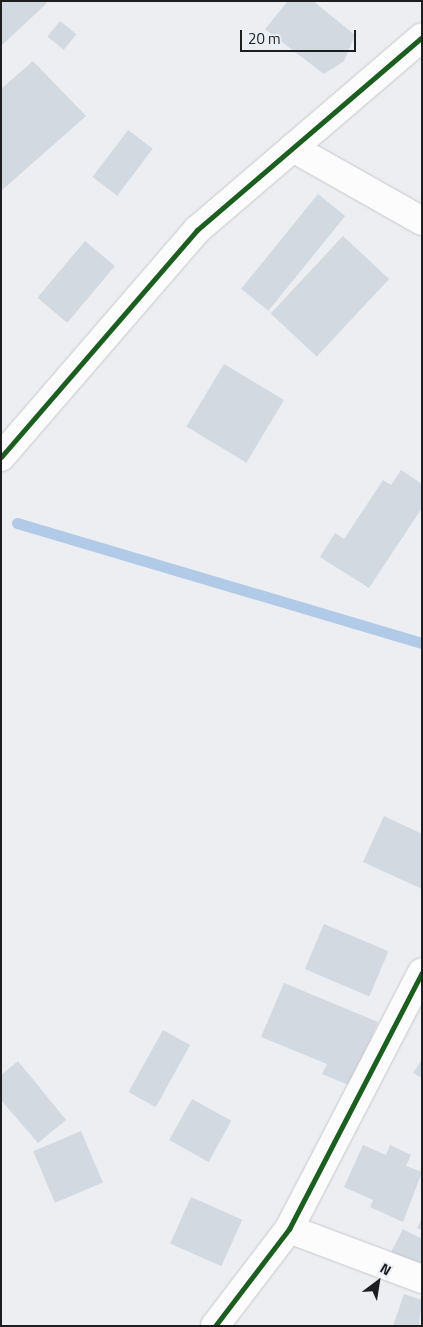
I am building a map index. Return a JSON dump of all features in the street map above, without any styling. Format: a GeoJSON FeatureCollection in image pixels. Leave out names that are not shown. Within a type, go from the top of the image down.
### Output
{"type":"FeatureCollection","features":[{"type":"Feature","properties":{"kind":"street"},"geometry":{"type":"LineString","coordinates":[[1,457],[197,230],[422,37]]}},
{"type":"Feature","properties":{"kind":"street"},"geometry":{"type":"LineString","coordinates":[[294,148],[422,221]]}},
{"type":"Feature","properties":{"kind":"street"},"geometry":{"type":"LineString","coordinates":[[216,1326],[289,1229],[422,972]]}},
{"type":"Feature","properties":{"kind":"street"},"geometry":{"type":"LineString","coordinates":[[289,1229],[422,1279]]}},
{"type":"Feature","properties":{"kind":"building"},"geometry":{"type":"Polygon","coordinates":[[[1,1],[45,1],[47,3],[1,46],[1,1]]]}},
{"type":"Feature","properties":{"kind":"building"},"geometry":{"type":"Polygon","coordinates":[[[288,1],[313,1],[355,35],[344,61],[324,74],[265,29],[288,1]]]}},
{"type":"Feature","properties":{"kind":"building"},"geometry":{"type":"Polygon","coordinates":[[[60,21],[76,34],[64,50],[47,37],[60,21]]]}},
{"type":"Feature","properties":{"kind":"building"},"geometry":{"type":"Polygon","coordinates":[[[33,61],[86,116],[1,191],[1,89],[33,61]]]}},
{"type":"Feature","properties":{"kind":"building"},"geometry":{"type":"Polygon","coordinates":[[[128,130],[153,149],[117,196],[92,177],[128,130]]]}},
{"type":"Feature","properties":{"kind":"building"},"geometry":{"type":"Polygon","coordinates":[[[318,194],[345,216],[268,311],[241,289],[318,194]]]}},
{"type":"Feature","properties":{"kind":"building"},"geometry":{"type":"Polygon","coordinates":[[[343,236],[389,279],[317,356],[271,314],[343,236]]]}},
{"type":"Feature","properties":{"kind":"building"},"geometry":{"type":"Polygon","coordinates":[[[85,241],[115,266],[67,323],[37,298],[85,241]]]}},
{"type":"Feature","properties":{"kind":"building"},"geometry":{"type":"Polygon","coordinates":[[[224,364],[284,400],[246,463],[186,427],[224,364]]]}},
{"type":"Feature","properties":{"kind":"building"},"geometry":{"type":"Polygon","coordinates":[[[401,470],[422,484],[422,508],[369,588],[320,557],[335,533],[344,539],[383,480],[391,485],[401,470]]]}},
{"type":"Feature","properties":{"kind":"building"},"geometry":{"type":"Polygon","coordinates":[[[384,816],[422,834],[422,889],[363,862],[384,816]]]}},
{"type":"Feature","properties":{"kind":"building"},"geometry":{"type":"Polygon","coordinates":[[[324,924],[388,951],[369,996],[305,969],[324,924]]]}},
{"type":"Feature","properties":{"kind":"building"},"geometry":{"type":"Polygon","coordinates":[[[284,983],[378,1022],[351,1086],[322,1074],[327,1064],[261,1037],[284,983]]]}},
{"type":"Feature","properties":{"kind":"building"},"geometry":{"type":"Polygon","coordinates":[[[163,1030],[190,1045],[156,1107],[129,1092],[163,1030]]]}},
{"type":"Feature","properties":{"kind":"building"},"geometry":{"type":"Polygon","coordinates":[[[422,1060],[422,1078],[413,1073],[422,1060]]]}},
{"type":"Feature","properties":{"kind":"building"},"geometry":{"type":"Polygon","coordinates":[[[18,1061],[66,1120],[38,1143],[1,1100],[1,1075],[18,1061]]]}},
{"type":"Feature","properties":{"kind":"building"},"geometry":{"type":"Polygon","coordinates":[[[192,1099],[231,1121],[209,1162],[169,1140],[192,1099]]]}},
{"type":"Feature","properties":{"kind":"building"},"geometry":{"type":"Polygon","coordinates":[[[81,1131],[103,1183],[55,1203],[33,1151],[81,1131]]]}},
{"type":"Feature","properties":{"kind":"building"},"geometry":{"type":"Polygon","coordinates":[[[363,1145],[386,1155],[390,1145],[411,1155],[406,1166],[422,1172],[403,1222],[370,1207],[373,1200],[344,1187],[363,1145]]]}},
{"type":"Feature","properties":{"kind":"building"},"geometry":{"type":"Polygon","coordinates":[[[191,1197],[242,1220],[221,1266],[170,1244],[191,1197]]]}},
{"type":"Feature","properties":{"kind":"building"},"geometry":{"type":"Polygon","coordinates":[[[422,1219],[422,1230],[417,1228],[422,1219]]]}},
{"type":"Feature","properties":{"kind":"building"},"geometry":{"type":"Polygon","coordinates":[[[403,1229],[422,1239],[422,1264],[390,1254],[403,1229]]]}},
{"type":"Feature","properties":{"kind":"building"},"geometry":{"type":"Polygon","coordinates":[[[404,1294],[422,1300],[419,1326],[393,1326],[404,1294]]]}},
{"type":"Feature","properties":{"kind":"waterway"},"geometry":{"type":"LineString","coordinates":[[17,523],[422,643]]}},
{"type":"Feature","properties":{"kind":"cycle path"},"geometry":{"type":"LineString","coordinates":[[1,457],[197,230],[422,37]]}},
{"type":"Feature","properties":{"kind":"cycle path"},"geometry":{"type":"LineString","coordinates":[[215,1326],[289,1229],[422,972]]}}]}
